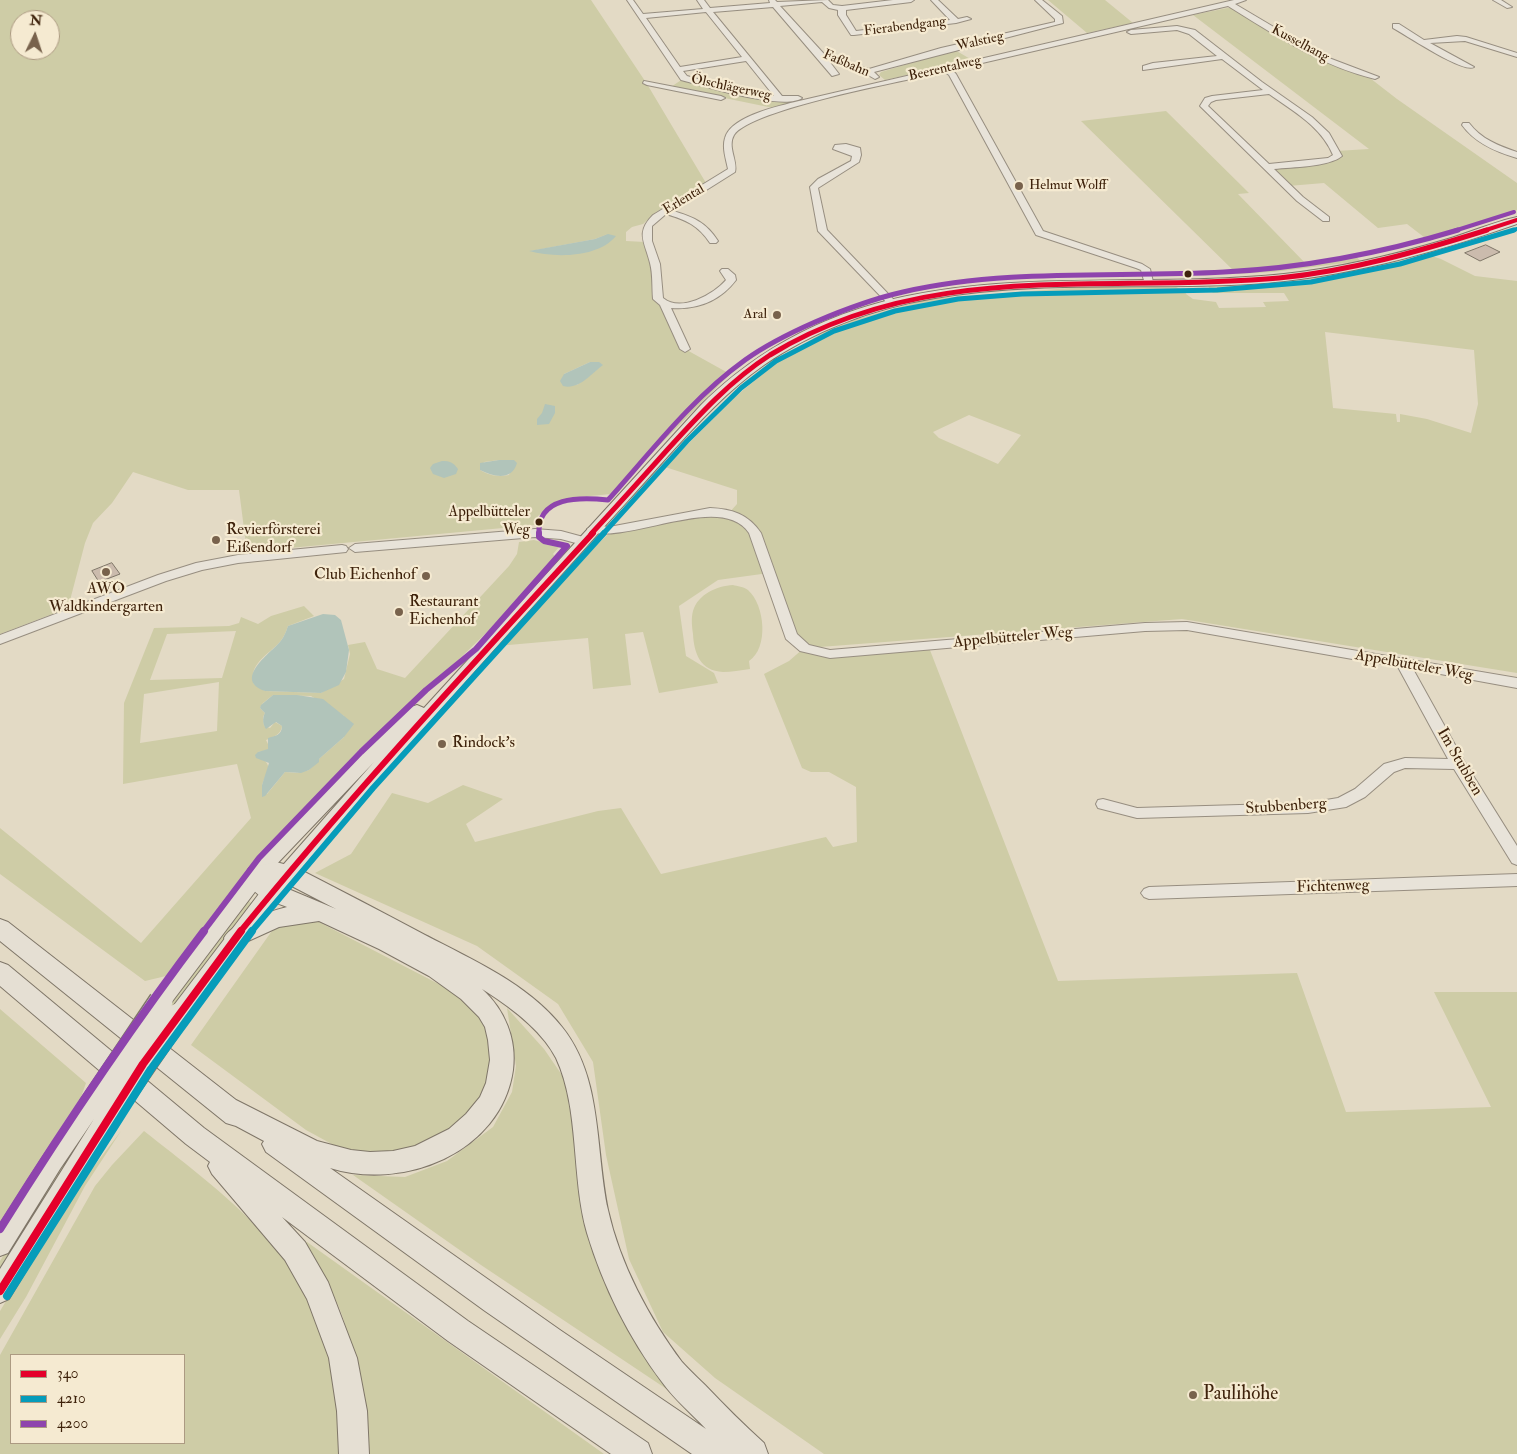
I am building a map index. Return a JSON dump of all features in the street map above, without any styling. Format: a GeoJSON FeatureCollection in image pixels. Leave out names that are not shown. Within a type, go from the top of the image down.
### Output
{"type":"FeatureCollection","features":[{"type":"Feature","properties":{"kind":"highway"},"geometry":{"type":"LineString","coordinates":[[226,1108],[310,1149],[349,1160],[381,1164],[412,1159],[442,1148],[466,1131],[476,1121],[490,1100],[500,1077],[502,1054],[499,1034],[492,1017],[482,1004],[464,987],[438,970],[325,912],[272,892],[260,885],[257,874],[276,871],[287,873],[472,971],[506,992],[534,1013],[555,1037],[568,1061],[579,1090],[595,1211],[612,1263],[632,1308],[673,1373],[753,1454]]}},
{"type":"Feature","properties":{"kind":"highway"},"geometry":{"type":"LineString","coordinates":[[235,938],[263,922],[280,916],[325,912]]}},
{"type":"Feature","properties":{"kind":"highway"},"geometry":{"type":"LineString","coordinates":[[0,928],[226,1108],[477,1290],[620,1390],[718,1454]]}},
{"type":"Feature","properties":{"kind":"highway"},"geometry":{"type":"LineString","coordinates":[[0,972],[195,1136],[458,1331],[637,1454]]}},
{"type":"Feature","properties":{"kind":"highway"},"geometry":{"type":"LineString","coordinates":[[195,1136],[295,1251],[318,1292],[343,1358],[352,1411],[354,1454]]}},
{"type":"Feature","properties":{"kind":"main road"},"geometry":{"type":"LineString","coordinates":[[0,1245],[52,1162],[98,1114],[178,1015],[235,938],[287,873],[588,535],[708,406],[736,380],[771,354],[849,316],[892,303],[934,294],[980,288],[1058,282],[1253,280],[1330,272],[1462,240],[1517,220]]}},
{"type":"Feature","properties":{"kind":"main road"},"geometry":{"type":"LineString","coordinates":[[0,1291],[161,1001],[257,874],[367,758],[432,696],[482,655]]}},
{"type":"Feature","properties":{"kind":"street","name":"Ölschlägerweg"},"geometry":{"type":"LineString","coordinates":[[630,0],[684,78],[748,95],[801,98],[811,101]]}},
{"type":"Feature","properties":{"kind":"street"},"geometry":{"type":"LineString","coordinates":[[700,0],[780,98]]}},
{"type":"Feature","properties":{"kind":"street"},"geometry":{"type":"LineString","coordinates":[[642,16],[709,11],[773,3],[824,0],[830,6],[842,8],[911,0]]}},
{"type":"Feature","properties":{"kind":"street"},"geometry":{"type":"LineString","coordinates":[[934,0],[956,21],[967,19]]}},
{"type":"Feature","properties":{"kind":"street","name":"Walstieg"},"geometry":{"type":"LineString","coordinates":[[870,71],[944,50],[1059,23],[1059,18],[1038,0]]}},
{"type":"Feature","properties":{"kind":"street","name":"Beerentalweg"},"geometry":{"type":"LineString","coordinates":[[647,83],[778,109],[1243,0]]}},
{"type":"Feature","properties":{"kind":"street"},"geometry":{"type":"LineString","coordinates":[[1496,0],[1509,7]]}},
{"type":"Feature","properties":{"kind":"street","name":"Faßbahn"},"geometry":{"type":"LineString","coordinates":[[773,3],[822,57],[870,71],[880,84]]}},
{"type":"Feature","properties":{"kind":"street","name":"Kusselhang"},"geometry":{"type":"LineString","coordinates":[[1229,3],[1306,49],[1348,68],[1375,76]]}},
{"type":"Feature","properties":{"kind":"street","name":"Fierabendgang"},"geometry":{"type":"LineString","coordinates":[[842,8],[842,15],[854,33],[956,21]]}},
{"type":"Feature","properties":{"kind":"street"},"geometry":{"type":"LineString","coordinates":[[1396,26],[1446,56],[1470,67]]}},
{"type":"Feature","properties":{"kind":"street"},"geometry":{"type":"LineString","coordinates":[[1117,28],[1136,32],[1174,28],[1192,32],[1269,92],[1317,126],[1329,139],[1337,153],[1335,159],[1268,167]]}},
{"type":"Feature","properties":{"kind":"street"},"geometry":{"type":"LineString","coordinates":[[1423,42],[1457,38],[1466,39],[1517,55]]}},
{"type":"Feature","properties":{"kind":"street"},"geometry":{"type":"LineString","coordinates":[[822,57],[835,74]]}},
{"type":"Feature","properties":{"kind":"street"},"geometry":{"type":"LineString","coordinates":[[1146,68],[1153,65],[1224,57]]}},
{"type":"Feature","properties":{"kind":"street"},"geometry":{"type":"LineString","coordinates":[[678,70],[748,58]]}},
{"type":"Feature","properties":{"kind":"street"},"geometry":{"type":"LineString","coordinates":[[946,69],[952,74],[1039,233],[1140,266],[1145,269],[1148,282]]}},
{"type":"Feature","properties":{"kind":"street"},"geometry":{"type":"LineString","coordinates":[[1269,92],[1215,98],[1208,100],[1204,104],[1207,111],[1300,198],[1326,219]]}},
{"type":"Feature","properties":{"kind":"street","name":"Erlental"},"geometry":{"type":"LineString","coordinates":[[685,349],[664,304],[658,299],[655,264],[647,241],[648,225],[665,211],[732,170],[727,146],[730,135],[739,125],[778,109]]}},
{"type":"Feature","properties":{"kind":"street"},"geometry":{"type":"LineString","coordinates":[[1466,126],[1468,130],[1480,138],[1500,149],[1517,155]]}},
{"type":"Feature","properties":{"kind":"street"},"geometry":{"type":"LineString","coordinates":[[857,155],[856,162],[821,181],[814,187],[818,212],[823,231],[892,303]]}},
{"type":"Feature","properties":{"kind":"street"},"geometry":{"type":"LineString","coordinates":[[665,211],[697,222],[705,228],[713,241]]}},
{"type":"Feature","properties":{"kind":"street"},"geometry":{"type":"LineString","coordinates":[[664,304],[690,306],[704,303],[728,285],[731,280],[730,275],[726,271]]}},
{"type":"Feature","properties":{"kind":"street","name":"Appelbütteler Weg"},"geometry":{"type":"LineString","coordinates":[[355,548],[536,533],[588,535],[710,512],[721,512],[739,516],[756,533],[791,636],[805,648],[830,654],[1145,627],[1187,626],[1517,684]]}},
{"type":"Feature","properties":{"kind":"street"},"geometry":{"type":"LineString","coordinates":[[0,640],[162,578],[200,566],[238,559],[342,549]]}},
{"type":"Feature","properties":{"kind":"street","name":"Im Stubben"},"geometry":{"type":"LineString","coordinates":[[1403,664],[1458,764],[1517,859]]}},
{"type":"Feature","properties":{"kind":"street","name":"Stubbenberg"},"geometry":{"type":"LineString","coordinates":[[1103,804],[1137,813],[1308,808],[1341,803],[1360,793],[1389,768],[1405,763],[1458,764]]}},
{"type":"Feature","properties":{"kind":"street","name":"Fichtenweg"},"geometry":{"type":"LineString","coordinates":[[1150,893],[1517,880]]}},
{"type":"Feature","properties":{"kind":"shaded area"},"geometry":{"type":"Polygon","coordinates":[[[0,0],[591,0],[647,84],[706,183],[656,212],[643,224],[632,227],[626,232],[626,241],[645,242],[666,309],[685,349],[730,374],[611,494],[569,498],[556,502],[538,516],[535,525],[247,552],[239,490],[188,490],[133,472],[112,503],[93,523],[85,543],[68,608],[0,634],[0,0]],[[608,234],[595,239],[531,251],[561,254],[608,234]],[[590,362],[564,374],[577,385],[602,365],[590,362]],[[514,460],[484,462],[480,470],[491,475],[509,475],[514,460]]]}},
{"type":"Feature","properties":{"kind":"shaded area"},"geometry":{"type":"Polygon","coordinates":[[[1048,0],[1105,0],[1133,23],[1087,33],[1048,0]]]}},
{"type":"Feature","properties":{"kind":"shaded area"},"geometry":{"type":"Polygon","coordinates":[[[1227,8],[1238,8],[1306,49],[1366,75],[1517,183],[1517,210],[1429,241],[1407,224],[1378,228],[1324,183],[1288,186],[1268,167],[1330,160],[1336,151],[1369,149],[1193,15],[1227,8]]]}},
{"type":"Feature","properties":{"kind":"shaded area"},"geometry":{"type":"Polygon","coordinates":[[[955,50],[972,60],[885,80],[879,75],[881,72],[955,50]]]}},
{"type":"Feature","properties":{"kind":"shaded area"},"geometry":{"type":"Polygon","coordinates":[[[684,78],[748,95],[801,98],[802,101],[778,109],[671,87],[684,78]]]}},
{"type":"Feature","properties":{"kind":"shaded area"},"geometry":{"type":"Polygon","coordinates":[[[1166,111],[1249,193],[1238,194],[1308,266],[1356,257],[1361,261],[1273,272],[1237,274],[1081,121],[1166,111]]]}},
{"type":"Feature","properties":{"kind":"shaded area"},"geometry":{"type":"Polygon","coordinates":[[[608,234],[616,236],[598,249],[587,252],[551,255],[529,251],[595,239],[608,234]]]}},
{"type":"Feature","properties":{"kind":"shaded area"},"geometry":{"type":"Polygon","coordinates":[[[1429,255],[1475,276],[1517,281],[1517,673],[1182,619],[807,648],[830,654],[928,645],[1058,981],[1297,973],[1346,1112],[1491,1107],[1434,992],[1517,992],[1517,1454],[824,1454],[715,1378],[663,1332],[629,1259],[606,1155],[593,1062],[558,1004],[477,946],[315,873],[351,854],[392,793],[428,803],[463,785],[503,799],[466,824],[475,842],[598,811],[621,808],[661,874],[826,837],[833,847],[857,842],[856,787],[829,772],[811,772],[802,768],[764,674],[789,661],[804,648],[791,636],[769,573],[718,580],[679,606],[686,656],[714,673],[718,683],[659,693],[643,632],[625,634],[631,685],[593,689],[588,638],[497,646],[613,529],[729,513],[737,504],[737,490],[665,467],[735,397],[777,362],[832,326],[928,299],[1096,286],[1174,286],[1185,291],[1193,299],[1216,302],[1219,308],[1266,307],[1263,302],[1289,301],[1284,293],[1213,293],[1208,285],[1237,286],[1297,282],[1429,255]],[[1325,332],[1333,408],[1396,414],[1397,422],[1400,422],[1400,414],[1427,419],[1471,433],[1478,404],[1474,350],[1325,332]],[[969,415],[933,432],[939,438],[998,464],[1021,435],[969,415]]]}},
{"type":"Feature","properties":{"kind":"shaded area"},"geometry":{"type":"Polygon","coordinates":[[[590,362],[599,362],[603,365],[580,383],[569,387],[563,386],[560,381],[564,374],[590,362]]]}},
{"type":"Feature","properties":{"kind":"shaded area"},"geometry":{"type":"Polygon","coordinates":[[[545,404],[555,406],[555,413],[549,424],[537,425],[537,419],[542,413],[545,404]]]}},
{"type":"Feature","properties":{"kind":"shaded area"},"geometry":{"type":"Polygon","coordinates":[[[514,460],[517,463],[515,469],[511,473],[502,476],[480,470],[480,463],[514,460]]]}},
{"type":"Feature","properties":{"kind":"shaded area"},"geometry":{"type":"Polygon","coordinates":[[[442,461],[455,465],[458,469],[456,474],[444,478],[433,474],[430,468],[433,464],[442,461]]]}},
{"type":"Feature","properties":{"kind":"shaded area"},"geometry":{"type":"Polygon","coordinates":[[[534,540],[559,547],[553,554],[557,559],[516,604],[421,696],[364,745],[311,801],[253,864],[166,976],[145,981],[0,874],[0,828],[141,943],[251,818],[237,764],[123,784],[124,703],[154,628],[229,626],[239,623],[241,617],[258,624],[271,616],[304,606],[314,616],[288,626],[280,642],[256,666],[253,677],[254,684],[265,691],[321,693],[344,679],[350,654],[348,645],[365,642],[377,669],[405,678],[509,566],[517,554],[519,542],[534,540]],[[236,631],[167,634],[150,680],[222,678],[236,631]],[[219,682],[144,694],[140,743],[217,731],[219,682]],[[273,695],[260,708],[265,713],[263,717],[264,726],[270,728],[275,722],[282,726],[278,734],[266,740],[269,746],[268,750],[258,752],[268,764],[267,773],[262,785],[267,794],[285,772],[297,773],[309,770],[344,737],[344,716],[311,696],[273,695]]]}},
{"type":"Feature","properties":{"kind":"shaded area"},"geometry":{"type":"Polygon","coordinates":[[[733,585],[748,590],[758,606],[762,626],[760,647],[749,661],[750,669],[726,672],[715,671],[704,665],[697,654],[692,614],[695,605],[709,592],[733,585]]]}},
{"type":"Feature","properties":{"kind":"shaded area"},"geometry":{"type":"Polygon","coordinates":[[[323,614],[335,615],[341,620],[349,650],[346,672],[339,685],[321,693],[265,691],[256,686],[252,680],[256,667],[280,641],[288,626],[323,614]]]}},
{"type":"Feature","properties":{"kind":"shaded area"},"geometry":{"type":"Polygon","coordinates":[[[273,695],[297,695],[323,699],[354,724],[344,737],[309,770],[301,773],[285,772],[265,796],[262,797],[262,785],[269,763],[256,758],[255,755],[268,749],[268,738],[278,735],[282,729],[282,726],[276,722],[266,729],[263,717],[265,713],[260,708],[273,695]]]}},
{"type":"Feature","properties":{"kind":"shaded area"},"geometry":{"type":"Polygon","coordinates":[[[247,899],[253,905],[172,1010],[167,1006],[247,899]]]}},
{"type":"Feature","properties":{"kind":"shaded area"},"geometry":{"type":"Polygon","coordinates":[[[313,919],[458,994],[481,1015],[494,1046],[489,1081],[470,1115],[425,1146],[371,1155],[339,1148],[306,1130],[191,1045],[274,928],[313,919]]]}},
{"type":"Feature","properties":{"kind":"shaded area"},"geometry":{"type":"Polygon","coordinates":[[[507,1008],[544,1049],[564,1078],[592,1231],[683,1400],[481,1265],[353,1175],[405,1177],[447,1161],[493,1127],[512,1092],[516,1066],[507,1008]]]}},
{"type":"Feature","properties":{"kind":"shaded area"},"geometry":{"type":"Polygon","coordinates":[[[0,1009],[86,1083],[80,1100],[0,1226],[0,1009]]]}},
{"type":"Feature","properties":{"kind":"shaded area"},"geometry":{"type":"Polygon","coordinates":[[[96,1111],[100,1115],[0,1277],[0,1261],[96,1111]]]}},
{"type":"Feature","properties":{"kind":"shaded area"},"geometry":{"type":"Polygon","coordinates":[[[121,1131],[85,1186],[26,1297],[0,1339],[0,1311],[62,1208],[121,1131]]]}},
{"type":"Feature","properties":{"kind":"shaded area"},"geometry":{"type":"Polygon","coordinates":[[[144,1131],[225,1196],[250,1220],[293,1271],[311,1301],[324,1333],[334,1378],[342,1454],[0,1454],[0,1355],[95,1186],[144,1131]]]}},
{"type":"Feature","properties":{"kind":"shaded area"},"geometry":{"type":"Polygon","coordinates":[[[307,1242],[604,1454],[366,1454],[354,1366],[347,1331],[334,1297],[304,1244],[307,1242]]]}},
{"type":"Feature","properties":{"kind":"building"},"geometry":{"type":"Polygon","coordinates":[[[1486,245],[1500,252],[1480,261],[1465,253],[1486,245]]]}},
{"type":"Feature","properties":{"kind":"building","name":"AWO Waldkindergarten"},"geometry":{"type":"Polygon","coordinates":[[[112,563],[120,574],[99,582],[92,571],[112,563]]]}},
{"type":"Feature","properties":{"kind":"transit line","name":"4200"},"geometry":{"type":"LineString","coordinates":[[0,1229],[45,1157],[154,996],[259,858],[361,752],[426,690],[476,649],[567,546],[544,541],[539,537],[538,524],[542,514],[550,507],[573,499],[608,500],[683,416],[745,360],[768,345],[824,318],[867,302],[916,289],[1010,278],[1187,274],[1291,267],[1388,249],[1514,212]]}},
{"type":"Feature","properties":{"kind":"transit line","name":"340"},"geometry":{"type":"LineString","coordinates":[[0,1291],[143,1064],[238,934],[301,857],[367,782],[681,435],[723,392],[758,364],[829,324],[891,303],[954,291],[1018,285],[1215,282],[1279,278],[1340,269],[1400,256],[1517,220]]}},
{"type":"Feature","properties":{"kind":"transit line","name":"4210"},"geometry":{"type":"LineString","coordinates":[[7,1296],[151,1069],[245,939],[373,788],[687,441],[730,398],[776,361],[834,331],[895,311],[958,299],[1022,294],[1217,290],[1281,286],[1341,277],[1400,264],[1459,248],[1517,229]]}},
{"type":"Feature","properties":{"kind":"place","name":"Helmut Wolff"},"geometry":{"type":"Point","coordinates":[1019,186]}},
{"type":"Feature","properties":{"kind":"place","name":"Aral"},"geometry":{"type":"Point","coordinates":[777,315]}},
{"type":"Feature","properties":{"kind":"place","name":"Appelbütteler Weg"},"geometry":{"type":"Point","coordinates":[539,522]}},
{"type":"Feature","properties":{"kind":"place","name":"Revierförsterei Eißendorf"},"geometry":{"type":"Point","coordinates":[216,540]}},
{"type":"Feature","properties":{"kind":"place","name":"AWO Waldkindergarten"},"geometry":{"type":"Point","coordinates":[106,572]}},
{"type":"Feature","properties":{"kind":"place","name":"Club Eichenhof"},"geometry":{"type":"Point","coordinates":[426,576]}},
{"type":"Feature","properties":{"kind":"place","name":"Restaurant Eichenhof"},"geometry":{"type":"Point","coordinates":[399,612]}},
{"type":"Feature","properties":{"kind":"place","name":"Rindock's"},"geometry":{"type":"Point","coordinates":[442,744]}},
{"type":"Feature","properties":{"kind":"place","name":"Paulihöhe"},"geometry":{"type":"Point","coordinates":[1193,1395]}}]}
